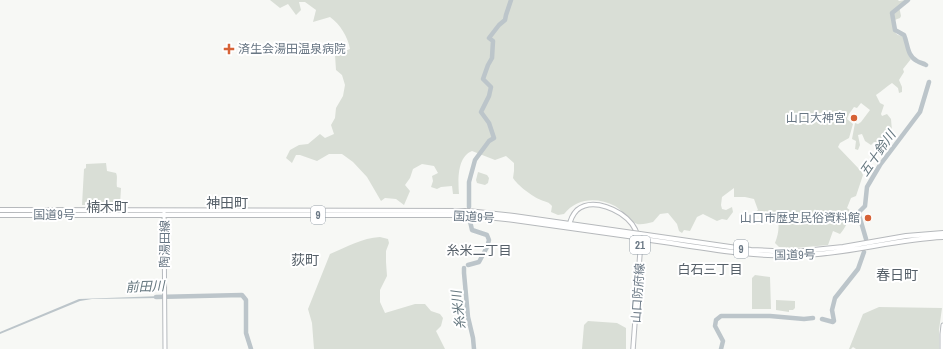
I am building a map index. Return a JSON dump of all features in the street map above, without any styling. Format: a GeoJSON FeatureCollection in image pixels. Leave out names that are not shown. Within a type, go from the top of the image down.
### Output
{"type":"FeatureCollection","features":[{"type":"Feature","properties":{"kind":"highway","name":"国道9号"},"geometry":{"type":"LineString","coordinates":[[0,210],[164,213],[468,215],[569,226],[738,252],[788,256],[826,254],[903,240],[943,237]]}},
{"type":"Feature","properties":{"kind":"highway","name":"国道9号"},"geometry":{"type":"LineString","coordinates":[[0,214],[164,213]]}},
{"type":"Feature","properties":{"kind":"highway","name":"国道9号"},"geometry":{"type":"LineString","coordinates":[[634,235],[640,234],[744,249],[782,252],[843,247],[906,236],[943,232]]}},
{"type":"Feature","properties":{"kind":"main road","name":"山口防府線"},"geometry":{"type":"LineString","coordinates":[[569,226],[574,214],[578,210],[586,205],[597,205],[609,208],[624,217],[632,225],[636,232],[640,246],[640,253],[633,349]]}},
{"type":"Feature","properties":{"kind":"main road","name":"陶湯田線"},"geometry":{"type":"LineString","coordinates":[[164,213],[165,349]]}},
{"type":"Feature","properties":{"kind":"main road"},"geometry":{"type":"LineString","coordinates":[[942,349],[943,325]]}},
{"type":"Feature","properties":{"kind":"shaded area"},"geometry":{"type":"Polygon","coordinates":[[[270,0],[905,0],[899,6],[900,18],[892,21],[894,31],[896,34],[902,36],[911,59],[903,69],[904,72],[899,80],[902,87],[902,92],[899,93],[898,88],[892,83],[876,95],[880,103],[884,105],[881,114],[882,116],[887,114],[891,119],[892,131],[888,138],[884,137],[877,143],[874,142],[871,145],[865,141],[862,134],[858,135],[860,145],[858,150],[855,149],[856,141],[852,139],[855,123],[858,124],[861,122],[870,110],[861,103],[857,108],[854,107],[847,119],[853,124],[849,138],[840,143],[838,147],[863,175],[856,196],[851,198],[847,208],[851,211],[844,229],[840,234],[833,231],[828,245],[795,248],[779,247],[775,243],[778,228],[776,213],[765,211],[759,214],[755,212],[758,210],[754,199],[734,197],[734,188],[722,197],[722,209],[726,210],[732,207],[733,212],[727,220],[722,219],[717,221],[703,214],[697,217],[690,231],[684,230],[682,233],[679,231],[677,224],[668,213],[660,214],[653,222],[637,224],[615,206],[601,201],[594,200],[581,202],[569,209],[564,214],[558,215],[551,212],[552,206],[550,204],[530,194],[515,181],[513,178],[514,163],[506,156],[495,160],[472,151],[467,154],[461,164],[458,182],[459,194],[453,194],[452,186],[437,189],[431,187],[433,181],[432,176],[438,173],[434,166],[422,164],[413,169],[410,178],[405,185],[410,191],[404,205],[396,199],[385,198],[381,201],[367,177],[353,162],[342,154],[329,154],[317,161],[296,155],[292,163],[286,158],[290,150],[299,145],[308,144],[320,134],[325,138],[334,134],[331,125],[335,118],[336,108],[343,96],[345,85],[342,75],[336,70],[335,55],[350,49],[343,31],[330,17],[313,22],[316,10],[305,2],[299,2],[301,10],[296,15],[288,4],[280,8],[270,0]]]}},
{"type":"Feature","properties":{"kind":"shaded area"},"geometry":{"type":"Polygon","coordinates":[[[106,163],[107,171],[116,173],[117,175],[117,187],[121,188],[120,205],[82,205],[84,169],[86,168],[86,164],[106,163]]]}},
{"type":"Feature","properties":{"kind":"shaded area"},"geometry":{"type":"Polygon","coordinates":[[[478,172],[487,175],[489,178],[488,183],[485,185],[477,183],[476,180],[478,172]]]}},
{"type":"Feature","properties":{"kind":"shaded area"},"geometry":{"type":"Polygon","coordinates":[[[380,237],[388,239],[389,243],[386,251],[387,276],[380,290],[380,302],[385,313],[415,304],[425,304],[431,311],[440,314],[443,318],[441,326],[436,331],[445,349],[314,349],[312,323],[308,309],[330,254],[361,241],[380,237]]]}},
{"type":"Feature","properties":{"kind":"shaded area"},"geometry":{"type":"Polygon","coordinates":[[[755,275],[770,277],[771,309],[752,309],[752,278],[755,275]]]}},
{"type":"Feature","properties":{"kind":"shaded area"},"geometry":{"type":"Polygon","coordinates":[[[161,296],[161,298],[92,299],[80,301],[0,334],[0,332],[79,299],[161,296]]]}},
{"type":"Feature","properties":{"kind":"shaded area"},"geometry":{"type":"Polygon","coordinates":[[[776,300],[795,301],[795,308],[793,310],[789,310],[789,312],[776,310],[776,300]]]}},
{"type":"Feature","properties":{"kind":"shaded area"},"geometry":{"type":"Polygon","coordinates":[[[879,307],[942,308],[939,330],[939,349],[856,349],[853,347],[849,349],[863,314],[879,307]]]}},
{"type":"Feature","properties":{"kind":"shaded area"},"geometry":{"type":"Polygon","coordinates":[[[588,321],[617,323],[626,328],[626,349],[582,349],[584,325],[588,321]]]}},
{"type":"Feature","properties":{"kind":"waterway","name":"糸米川"},"geometry":{"type":"LineString","coordinates":[[469,207],[469,182],[475,160],[489,141],[494,138],[489,123],[481,112],[489,96],[491,87],[483,79],[492,58],[493,41],[489,38],[505,20],[511,0]]}},
{"type":"Feature","properties":{"kind":"waterway","name":"五十鈴川"},"geometry":{"type":"LineString","coordinates":[[908,0],[892,13],[895,30],[904,35],[911,56],[917,61],[926,65]]}},
{"type":"Feature","properties":{"kind":"waterway","name":"五十鈴川"},"geometry":{"type":"LineString","coordinates":[[866,239],[859,212],[865,206],[867,187],[880,165],[920,112],[929,82]]}},
{"type":"Feature","properties":{"kind":"waterway","name":"糸米川"},"geometry":{"type":"LineString","coordinates":[[468,265],[479,262],[489,240],[487,235],[472,230],[470,221]]}},
{"type":"Feature","properties":{"kind":"waterway","name":"五十鈴川"},"geometry":{"type":"LineString","coordinates":[[822,319],[834,321],[832,310],[835,298],[858,269],[864,252]]}},
{"type":"Feature","properties":{"kind":"waterway","name":"糸米川"},"geometry":{"type":"LineString","coordinates":[[464,268],[468,317],[474,349]]}},
{"type":"Feature","properties":{"kind":"waterway","name":"前田川"},"geometry":{"type":"LineString","coordinates":[[156,297],[242,295],[246,300],[246,333],[251,349]]}},
{"type":"Feature","properties":{"kind":"waterway","name":"五十鈴川"},"geometry":{"type":"LineString","coordinates":[[721,349],[723,341],[715,326],[716,320],[721,316],[813,318]]}},
{"type":"Feature","properties":{"kind":"place","name":"済生会湯田温泉病院"},"geometry":{"type":"Point","coordinates":[229,49]}},
{"type":"Feature","properties":{"kind":"place","name":"山口大神宮"},"geometry":{"type":"Point","coordinates":[854,118]}},
{"type":"Feature","properties":{"kind":"place","name":"山口市歴史民俗資料館"},"geometry":{"type":"Point","coordinates":[868,218]}},
{"type":"Feature","properties":{"kind":"district","name":"神田町"},"geometry":{"type":"Point","coordinates":[227,203]}},
{"type":"Feature","properties":{"kind":"district","name":"楠木町"},"geometry":{"type":"Point","coordinates":[107,207]}},
{"type":"Feature","properties":{"kind":"district","name":"糸米二丁目"},"geometry":{"type":"Point","coordinates":[479,250]}},
{"type":"Feature","properties":{"kind":"district","name":"荻町"},"geometry":{"type":"Point","coordinates":[305,260]}},
{"type":"Feature","properties":{"kind":"district","name":"白石三丁目"},"geometry":{"type":"Point","coordinates":[710,269]}},
{"type":"Feature","properties":{"kind":"district","name":"春日町"},"geometry":{"type":"Point","coordinates":[897,275]}}]}
